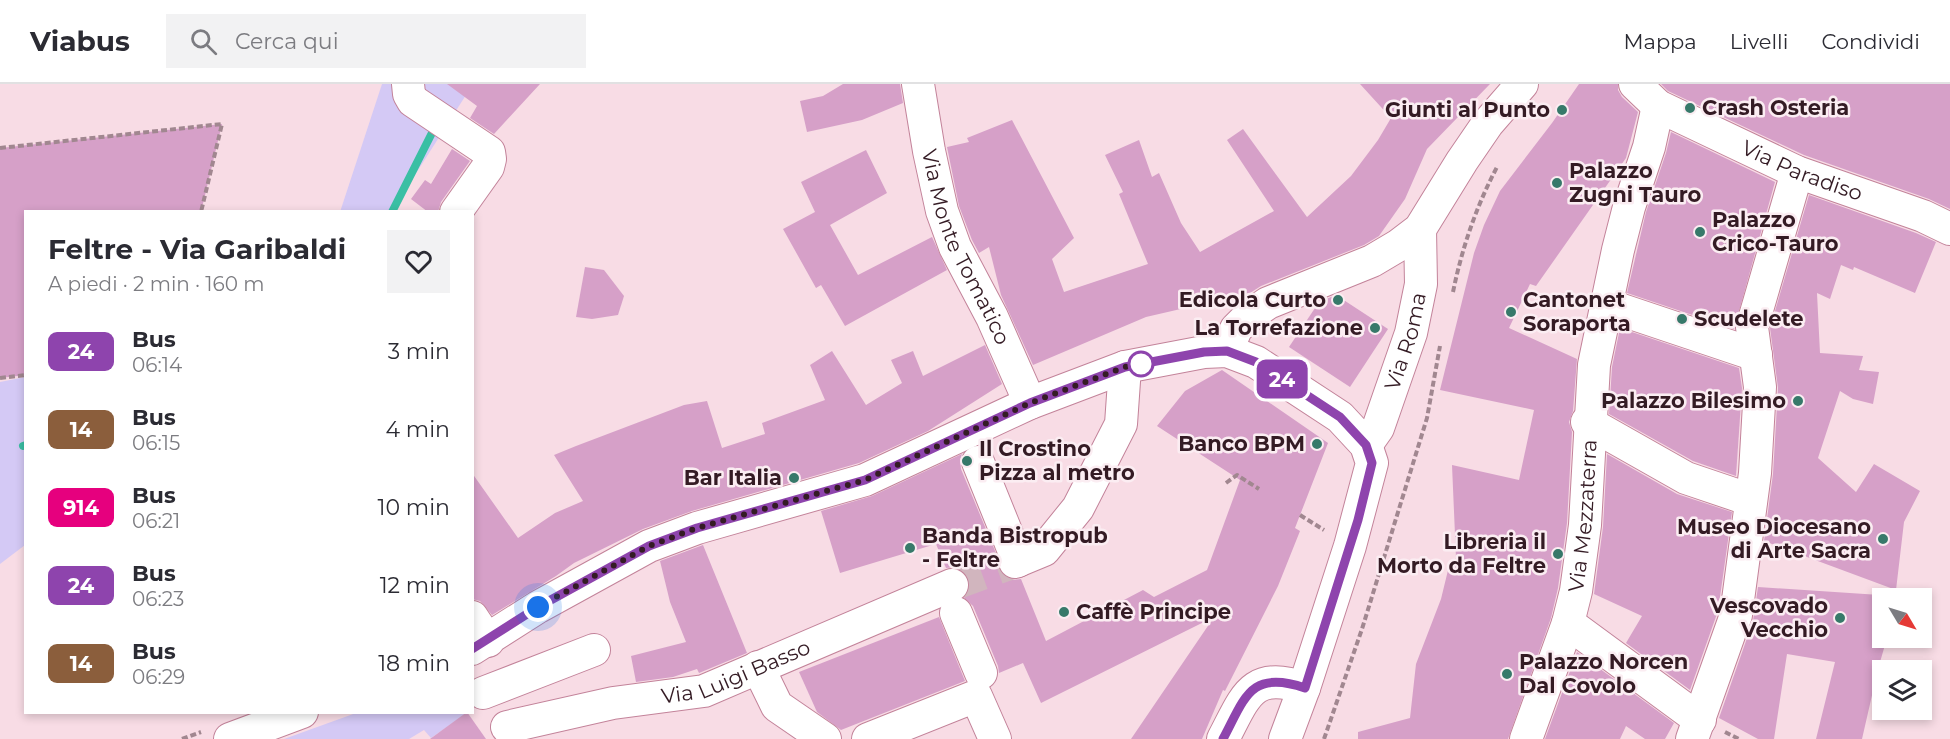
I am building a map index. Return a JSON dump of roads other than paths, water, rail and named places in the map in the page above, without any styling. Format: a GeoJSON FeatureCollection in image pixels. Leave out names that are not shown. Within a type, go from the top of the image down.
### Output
{"type":"FeatureCollection","features":[{"type":"Feature","properties":{"kind":"street"},"geometry":{"type":"LineString","coordinates":[[408,84],[409,94],[413,101],[489,152],[488,166],[457,210]]}},
{"type":"Feature","properties":{"kind":"street","name":"Via Monte Tomatico"},"geometry":{"type":"LineString","coordinates":[[918,84],[942,211],[955,247],[992,317],[1030,403]]}},
{"type":"Feature","properties":{"kind":"street"},"geometry":{"type":"LineString","coordinates":[[1227,351],[1236,329],[1249,316],[1268,303],[1372,261],[1420,230],[1488,123],[1522,84]]}},
{"type":"Feature","properties":{"kind":"street"},"geometry":{"type":"LineString","coordinates":[[1635,84],[1658,106]]}},
{"type":"Feature","properties":{"kind":"street","name":"Via Paradiso"},"geometry":{"type":"LineString","coordinates":[[1658,106],[1797,172],[1923,216],[1950,229]]}},
{"type":"Feature","properties":{"kind":"street","name":"Via Mezzaterra"},"geometry":{"type":"LineString","coordinates":[[1526,739],[1568,623],[1576,591],[1585,525],[1594,366],[1618,250],[1629,207],[1649,147],[1658,106]]}},
{"type":"Feature","properties":{"kind":"street"},"geometry":{"type":"LineString","coordinates":[[1568,623],[1696,729],[1736,615],[1755,473],[1760,387],[1752,327],[1797,172]]}},
{"type":"Feature","properties":{"kind":"street","name":"Via Roma"},"geometry":{"type":"LineString","coordinates":[[1366,445],[1378,428],[1407,345],[1421,284],[1420,230]]}},
{"type":"Feature","properties":{"kind":"street"},"geometry":{"type":"LineString","coordinates":[[1606,305],[1756,355]]}},
{"type":"Feature","properties":{"kind":"street"},"geometry":{"type":"LineString","coordinates":[[478,636],[538,607],[649,546],[697,528],[865,480],[1030,403],[1125,367],[1204,352],[1227,351],[1256,362],[1340,417],[1366,445],[1372,463],[1305,688],[1285,739]]}},
{"type":"Feature","properties":{"kind":"street"},"geometry":{"type":"LineString","coordinates":[[978,462],[1016,561],[1044,550],[1078,508],[1121,424],[1125,367]]}},
{"type":"Feature","properties":{"kind":"street"},"geometry":{"type":"LineString","coordinates":[[1589,423],[1686,478],[1751,500]]}},
{"type":"Feature","properties":{"kind":"street","name":"Via Luigi Basso"},"geometry":{"type":"LineString","coordinates":[[507,733],[612,703],[704,691],[758,667],[954,599],[979,684]]}},
{"type":"Feature","properties":{"kind":"street"},"geometry":{"type":"LineString","coordinates":[[507,733],[478,686],[594,650]]}},
{"type":"Feature","properties":{"kind":"street"},"geometry":{"type":"LineString","coordinates":[[758,667],[777,706],[825,739]]}},
{"type":"Feature","properties":{"kind":"street"},"geometry":{"type":"LineString","coordinates":[[1223,739],[1245,698],[1258,685],[1271,681],[1288,682],[1305,688]]}},
{"type":"Feature","properties":{"kind":"street"},"geometry":{"type":"LineString","coordinates":[[868,739],[979,684],[995,739]]}},
{"type":"Feature","properties":{"kind":"street"},"geometry":{"type":"LineString","coordinates":[[230,739],[297,714]]}},
{"type":"Feature","properties":{"kind":"waterway"},"geometry":{"type":"LineString","coordinates":[[393,210],[436,125]]}},
{"type":"Feature","properties":{"kind":"tunnel"},"geometry":{"type":"LineString","coordinates":[[952,585],[1015,562]]}},
{"type":"Feature","properties":{"kind":"place","name":"Crash Osteria"},"geometry":{"type":"Point","coordinates":[1690,108]}},
{"type":"Feature","properties":{"kind":"place","name":"Giunti al Punto"},"geometry":{"type":"Point","coordinates":[1562,110]}},
{"type":"Feature","properties":{"kind":"place","name":"Palazzo Zugni Tauro"},"geometry":{"type":"Point","coordinates":[1557,183]}},
{"type":"Feature","properties":{"kind":"place","name":"Palazzo Crico-Tauro"},"geometry":{"type":"Point","coordinates":[1700,232]}},
{"type":"Feature","properties":{"kind":"place","name":"Edicola Curto"},"geometry":{"type":"Point","coordinates":[1338,300]}},
{"type":"Feature","properties":{"kind":"place","name":"Cantonet Soraporta"},"geometry":{"type":"Point","coordinates":[1511,312]}},
{"type":"Feature","properties":{"kind":"place","name":"Scudelete"},"geometry":{"type":"Point","coordinates":[1682,319]}},
{"type":"Feature","properties":{"kind":"place","name":"La Torrefazione"},"geometry":{"type":"Point","coordinates":[1375,328]}},
{"type":"Feature","properties":{"kind":"place","name":"Palazzo Bilesimo"},"geometry":{"type":"Point","coordinates":[1798,401]}},
{"type":"Feature","properties":{"kind":"place","name":"Banco BPM"},"geometry":{"type":"Point","coordinates":[1317,444]}},
{"type":"Feature","properties":{"kind":"place","name":"Il Crostino Pizza al metro"},"geometry":{"type":"Point","coordinates":[967,461]}},
{"type":"Feature","properties":{"kind":"place","name":"Bar Italia"},"geometry":{"type":"Point","coordinates":[794,478]}},
{"type":"Feature","properties":{"kind":"place","name":"Museo Diocesano di Arte Sacra"},"geometry":{"type":"Point","coordinates":[1883,539]}},
{"type":"Feature","properties":{"kind":"place","name":"Banda Bistropub - Feltre"},"geometry":{"type":"Point","coordinates":[910,548]}},
{"type":"Feature","properties":{"kind":"place","name":"Libreria il Morto da Feltre"},"geometry":{"type":"Point","coordinates":[1558,554]}},
{"type":"Feature","properties":{"kind":"place","name":"Caffè Principe"},"geometry":{"type":"Point","coordinates":[1064,612]}},
{"type":"Feature","properties":{"kind":"place","name":"Vescovado Vecchio"},"geometry":{"type":"Point","coordinates":[1840,618]}},
{"type":"Feature","properties":{"kind":"place","name":"Palazzo Norcen Dal Covolo"},"geometry":{"type":"Point","coordinates":[1507,674]}}]}
